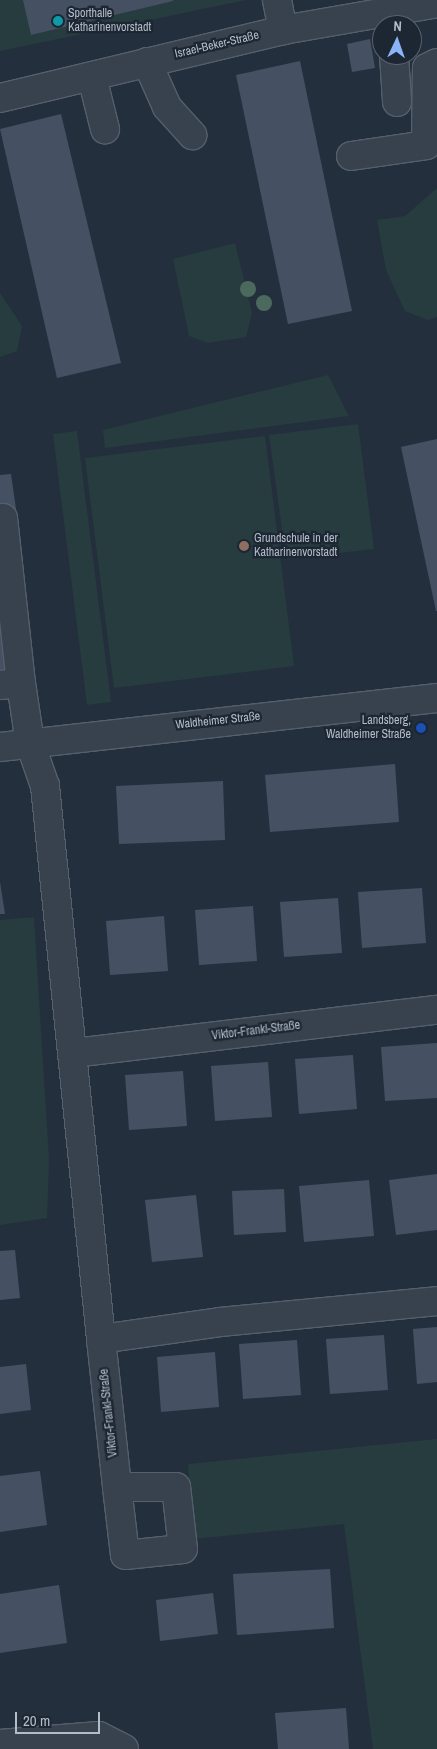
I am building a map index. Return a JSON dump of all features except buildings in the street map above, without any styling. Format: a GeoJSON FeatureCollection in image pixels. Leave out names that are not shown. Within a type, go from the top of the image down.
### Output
{"type":"FeatureCollection","features":[{"type":"Feature","properties":{"kind":"street"},"geometry":{"type":"LineString","coordinates":[[277,0],[283,30]]}},
{"type":"Feature","properties":{"kind":"street","name":"Israel-Beker-Straße"},"geometry":{"type":"LineString","coordinates":[[400,15],[437,3]]}},
{"type":"Feature","properties":{"kind":"street","name":"Israel-Beker-Straße"},"geometry":{"type":"LineString","coordinates":[[0,98],[283,30],[372,20]]}},
{"type":"Feature","properties":{"kind":"street"},"geometry":{"type":"LineString","coordinates":[[147,62],[167,107],[192,135]]}},
{"type":"Feature","properties":{"kind":"street"},"geometry":{"type":"LineString","coordinates":[[351,156],[426,145],[427,68],[437,63]]}},
{"type":"Feature","properties":{"kind":"street"},"geometry":{"type":"LineString","coordinates":[[395,65],[397,102]]}},
{"type":"Feature","properties":{"kind":"street"},"geometry":{"type":"LineString","coordinates":[[92,77],[105,129]]}},
{"type":"Feature","properties":{"kind":"street","name":"Viktor-Frankl-Straße"},"geometry":{"type":"LineString","coordinates":[[3,518],[10,684],[45,786],[74,1053],[117,1487]]}},
{"type":"Feature","properties":{"kind":"street","name":"Waldheimer Straße"},"geometry":{"type":"LineString","coordinates":[[0,747],[437,698]]}},
{"type":"Feature","properties":{"kind":"street","name":"Viktor-Frankl-Straße"},"geometry":{"type":"LineString","coordinates":[[74,1053],[437,1010]]}},
{"type":"Feature","properties":{"kind":"street"},"geometry":{"type":"LineString","coordinates":[[101,1339],[220,1322],[437,1301]]}},
{"type":"Feature","properties":{"kind":"street"},"geometry":{"type":"LineString","coordinates":[[0,1744],[99,1736],[123,1748]]}},
{"type":"Feature","properties":{"kind":"green space"},"geometry":{"type":"Polygon","coordinates":[[[0,0],[246,0],[0,51],[0,0]]]}},
{"type":"Feature","properties":{"kind":"green space"},"geometry":{"type":"Polygon","coordinates":[[[437,188],[437,317],[428,320],[405,311],[386,270],[377,220],[405,216],[437,188]]]}},
{"type":"Feature","properties":{"kind":"green space"},"geometry":{"type":"Polygon","coordinates":[[[235,243],[252,313],[246,337],[208,343],[189,336],[173,259],[235,243]]]}},
{"type":"Feature","properties":{"kind":"green space"},"geometry":{"type":"Polygon","coordinates":[[[0,293],[22,326],[17,351],[0,357],[0,293]]]}},
{"type":"Feature","properties":{"kind":"green space"},"geometry":{"type":"Polygon","coordinates":[[[328,375],[349,416],[105,448],[103,430],[328,375]]]}},
{"type":"Feature","properties":{"kind":"green space"},"geometry":{"type":"Polygon","coordinates":[[[358,424],[374,549],[286,559],[269,435],[358,424]]]}},
{"type":"Feature","properties":{"kind":"green space"},"geometry":{"type":"Polygon","coordinates":[[[77,431],[111,702],[87,705],[53,434],[77,431]]]}},
{"type":"Feature","properties":{"kind":"green space"},"geometry":{"type":"Polygon","coordinates":[[[265,436],[294,666],[114,688],[85,458],[265,436]]]}},
{"type":"Feature","properties":{"kind":"green space"},"geometry":{"type":"Polygon","coordinates":[[[34,917],[49,1159],[47,1218],[0,1225],[0,920],[34,917]]]}},
{"type":"Feature","properties":{"kind":"green space"},"geometry":{"type":"Polygon","coordinates":[[[437,1439],[437,1749],[373,1749],[344,1524],[194,1539],[188,1464],[437,1439]]]}},
{"type":"Feature","properties":{"kind":"place","name":"Sporthalle Katharinenvorstadt"},"geometry":{"type":"Point","coordinates":[58,21]}},
{"type":"Feature","properties":{"kind":"place","name":"Grundschule in der Katharinenvorstadt"},"geometry":{"type":"Point","coordinates":[244,546]}},
{"type":"Feature","properties":{"kind":"place","name":"Landsberg, Waldheimer Straße"},"geometry":{"type":"Point","coordinates":[421,728]}}]}
